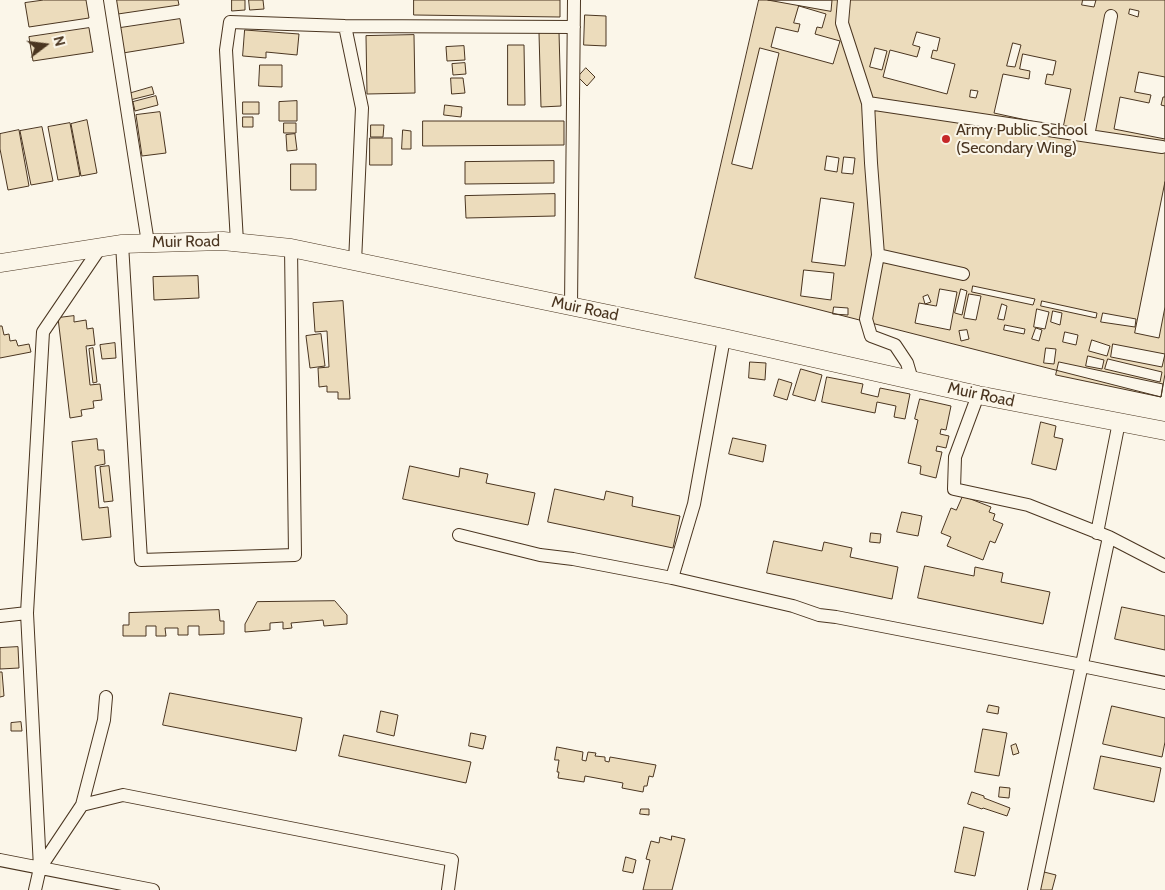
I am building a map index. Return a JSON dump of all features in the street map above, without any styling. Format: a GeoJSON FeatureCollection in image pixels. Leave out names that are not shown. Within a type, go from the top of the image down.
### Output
{"type":"FeatureCollection","features":[{"type":"Feature","properties":{"kind":"main road","name":"Muir Road"},"geometry":{"type":"LineString","coordinates":[[0,263],[122,244],[223,241],[291,248],[724,338],[978,395],[1165,431]]}},
{"type":"Feature","properties":{"kind":"street"},"geometry":{"type":"LineString","coordinates":[[110,0],[148,243]]}},
{"type":"Feature","properties":{"kind":"street"},"geometry":{"type":"LineString","coordinates":[[571,306],[574,0]]}},
{"type":"Feature","properties":{"kind":"street"},"geometry":{"type":"LineString","coordinates":[[844,0],[842,23],[868,103],[870,163],[878,255],[866,319],[871,336],[895,345],[908,363],[912,380]]}},
{"type":"Feature","properties":{"kind":"street"},"geometry":{"type":"LineString","coordinates":[[1088,136],[1112,16]]}},
{"type":"Feature","properties":{"kind":"street"},"geometry":{"type":"LineString","coordinates":[[237,242],[226,50],[230,22],[345,26],[574,27]]}},
{"type":"Feature","properties":{"kind":"street"},"geometry":{"type":"LineString","coordinates":[[345,26],[362,108],[355,262]]}},
{"type":"Feature","properties":{"kind":"street"},"geometry":{"type":"LineString","coordinates":[[868,103],[1162,147]]}},
{"type":"Feature","properties":{"kind":"street"},"geometry":{"type":"LineString","coordinates":[[122,244],[141,560],[295,555],[291,248]]}},
{"type":"Feature","properties":{"kind":"street"},"geometry":{"type":"LineString","coordinates":[[35,890],[40,868],[27,613],[44,332],[100,248]]}},
{"type":"Feature","properties":{"kind":"street"},"geometry":{"type":"LineString","coordinates":[[878,255],[963,274]]}},
{"type":"Feature","properties":{"kind":"street"},"geometry":{"type":"LineString","coordinates":[[672,578],[694,504],[724,338]]}},
{"type":"Feature","properties":{"kind":"street"},"geometry":{"type":"LineString","coordinates":[[978,395],[955,458],[954,489],[1028,505],[1103,535],[1165,566]]}},
{"type":"Feature","properties":{"kind":"street"},"geometry":{"type":"LineString","coordinates":[[1034,890],[1082,665],[1119,422]]}},
{"type":"Feature","properties":{"kind":"street"},"geometry":{"type":"LineString","coordinates":[[459,535],[540,555],[573,559],[672,578],[792,606],[819,615],[1165,682]]}},
{"type":"Feature","properties":{"kind":"street"},"geometry":{"type":"LineString","coordinates":[[0,616],[27,613]]}},
{"type":"Feature","properties":{"kind":"street"},"geometry":{"type":"LineString","coordinates":[[40,868],[82,806],[104,720],[106,697]]}},
{"type":"Feature","properties":{"kind":"street"},"geometry":{"type":"LineString","coordinates":[[82,806],[123,794],[452,860],[448,890]]}},
{"type":"Feature","properties":{"kind":"street"},"geometry":{"type":"LineString","coordinates":[[0,860],[153,890]]}},
{"type":"Feature","properties":{"kind":"building"},"geometry":{"type":"Polygon","coordinates":[[[44,0],[86,0],[89,18],[29,27],[25,3],[44,0]]]}},
{"type":"Feature","properties":{"kind":"building"},"geometry":{"type":"Polygon","coordinates":[[[116,0],[178,0],[179,5],[118,14],[116,0]]]}},
{"type":"Feature","properties":{"kind":"building"},"geometry":{"type":"Polygon","coordinates":[[[232,0],[245,0],[245,10],[232,11],[232,0]]]}},
{"type":"Feature","properties":{"kind":"building"},"geometry":{"type":"Polygon","coordinates":[[[249,0],[263,0],[264,9],[250,10],[249,0]]]}},
{"type":"Feature","properties":{"kind":"building"},"geometry":{"type":"Polygon","coordinates":[[[414,0],[560,0],[560,17],[414,15],[414,0]]]}},
{"type":"Feature","properties":{"kind":"building","name":"Army Public School (Secondary Wing)"},"geometry":{"type":"Polygon","coordinates":[[[759,0],[1165,0],[1165,374],[1161,397],[695,278],[759,0]]]}},
{"type":"Feature","properties":{"kind":"building"},"geometry":{"type":"Polygon","coordinates":[[[768,0],[832,0],[831,11],[768,0]]]}},
{"type":"Feature","properties":{"kind":"building"},"geometry":{"type":"Polygon","coordinates":[[[1083,0],[1096,0],[1094,7],[1082,5],[1083,0]]]}},
{"type":"Feature","properties":{"kind":"building"},"geometry":{"type":"Polygon","coordinates":[[[799,6],[826,14],[822,28],[817,27],[815,34],[840,41],[833,64],[771,47],[776,27],[798,32],[800,24],[794,23],[799,6]]]}},
{"type":"Feature","properties":{"kind":"building"},"geometry":{"type":"Polygon","coordinates":[[[1130,9],[1139,11],[1138,17],[1129,14],[1130,9]]]}},
{"type":"Feature","properties":{"kind":"building"},"geometry":{"type":"Polygon","coordinates":[[[585,15],[606,16],[606,46],[584,45],[585,15]]]}},
{"type":"Feature","properties":{"kind":"building"},"geometry":{"type":"Polygon","coordinates":[[[180,19],[184,43],[123,53],[120,28],[180,19]]]}},
{"type":"Feature","properties":{"kind":"building"},"geometry":{"type":"Polygon","coordinates":[[[89,28],[93,52],[33,61],[29,37],[89,28]]]}},
{"type":"Feature","properties":{"kind":"building"},"geometry":{"type":"Polygon","coordinates":[[[245,30],[299,34],[297,55],[266,52],[266,58],[243,56],[245,30]]]}},
{"type":"Feature","properties":{"kind":"building"},"geometry":{"type":"Polygon","coordinates":[[[559,32],[561,106],[541,107],[539,33],[559,32]]]}},
{"type":"Feature","properties":{"kind":"building"},"geometry":{"type":"Polygon","coordinates":[[[917,32],[940,38],[937,51],[933,50],[931,58],[955,64],[947,94],[883,77],[890,50],[917,57],[920,47],[913,45],[917,32]]]}},
{"type":"Feature","properties":{"kind":"building"},"geometry":{"type":"Polygon","coordinates":[[[414,35],[415,93],[367,94],[366,36],[414,35]]]}},
{"type":"Feature","properties":{"kind":"building"},"geometry":{"type":"Polygon","coordinates":[[[1013,43],[1021,45],[1015,67],[1007,66],[1013,43]]]}},
{"type":"Feature","properties":{"kind":"building"},"geometry":{"type":"Polygon","coordinates":[[[508,45],[524,45],[525,105],[508,105],[508,45]]]}},
{"type":"Feature","properties":{"kind":"building"},"geometry":{"type":"Polygon","coordinates":[[[464,46],[465,60],[447,61],[446,47],[464,46]]]}},
{"type":"Feature","properties":{"kind":"building"},"geometry":{"type":"Polygon","coordinates":[[[760,48],[779,53],[752,169],[732,164],[760,48]]]}},
{"type":"Feature","properties":{"kind":"building"},"geometry":{"type":"Polygon","coordinates":[[[875,48],[887,51],[882,70],[870,67],[875,48]]]}},
{"type":"Feature","properties":{"kind":"building"},"geometry":{"type":"Polygon","coordinates":[[[1023,54],[1056,61],[1053,75],[1047,74],[1045,84],[1071,89],[1063,128],[994,113],[1003,74],[1029,79],[1030,71],[1020,69],[1023,54]]]}},
{"type":"Feature","properties":{"kind":"building"},"geometry":{"type":"Polygon","coordinates":[[[465,63],[466,74],[453,75],[452,64],[465,63]]]}},
{"type":"Feature","properties":{"kind":"building"},"geometry":{"type":"Polygon","coordinates":[[[260,65],[282,65],[282,87],[259,86],[260,65]]]}},
{"type":"Feature","properties":{"kind":"building"},"geometry":{"type":"Polygon","coordinates":[[[586,68],[595,77],[587,86],[578,77],[586,68]]]}},
{"type":"Feature","properties":{"kind":"building"},"geometry":{"type":"Polygon","coordinates":[[[1139,72],[1165,77],[1165,97],[1163,97],[1161,105],[1165,106],[1165,139],[1114,129],[1120,97],[1149,103],[1151,95],[1135,92],[1139,72]]]}},
{"type":"Feature","properties":{"kind":"building"},"geometry":{"type":"Polygon","coordinates":[[[451,78],[463,78],[465,93],[452,94],[451,78]]]}},
{"type":"Feature","properties":{"kind":"building"},"geometry":{"type":"Polygon","coordinates":[[[152,87],[154,94],[130,100],[128,94],[152,87]]]}},
{"type":"Feature","properties":{"kind":"building"},"geometry":{"type":"Polygon","coordinates":[[[971,90],[978,91],[976,98],[970,97],[971,90]]]}},
{"type":"Feature","properties":{"kind":"building"},"geometry":{"type":"Polygon","coordinates":[[[156,96],[158,105],[135,111],[133,102],[156,96]]]}},
{"type":"Feature","properties":{"kind":"building"},"geometry":{"type":"Polygon","coordinates":[[[297,101],[297,121],[279,121],[279,102],[297,101]]]}},
{"type":"Feature","properties":{"kind":"building"},"geometry":{"type":"Polygon","coordinates":[[[243,102],[259,102],[259,114],[243,114],[243,102]]]}},
{"type":"Feature","properties":{"kind":"building"},"geometry":{"type":"Polygon","coordinates":[[[445,105],[462,107],[461,117],[444,115],[445,105]]]}},
{"type":"Feature","properties":{"kind":"building"},"geometry":{"type":"Polygon","coordinates":[[[160,112],[166,153],[142,156],[136,115],[160,112]]]}},
{"type":"Feature","properties":{"kind":"building"},"geometry":{"type":"Polygon","coordinates":[[[243,117],[253,117],[253,127],[243,127],[243,117]]]}},
{"type":"Feature","properties":{"kind":"building"},"geometry":{"type":"Polygon","coordinates":[[[87,120],[97,173],[81,176],[71,124],[87,120]]]}},
{"type":"Feature","properties":{"kind":"building"},"geometry":{"type":"Polygon","coordinates":[[[423,121],[564,121],[564,145],[423,146],[423,121]]]}},
{"type":"Feature","properties":{"kind":"building"},"geometry":{"type":"Polygon","coordinates":[[[70,123],[80,176],[58,180],[48,127],[70,123]]]}},
{"type":"Feature","properties":{"kind":"building"},"geometry":{"type":"Polygon","coordinates":[[[284,123],[296,123],[296,133],[284,133],[284,123]]]}},
{"type":"Feature","properties":{"kind":"building"},"geometry":{"type":"Polygon","coordinates":[[[371,125],[384,125],[383,137],[371,137],[371,125]]]}},
{"type":"Feature","properties":{"kind":"building"},"geometry":{"type":"Polygon","coordinates":[[[42,127],[53,181],[31,185],[20,131],[42,127]]]}},
{"type":"Feature","properties":{"kind":"building"},"geometry":{"type":"Polygon","coordinates":[[[19,130],[29,186],[8,190],[0,149],[0,134],[19,130]]]}},
{"type":"Feature","properties":{"kind":"building"},"geometry":{"type":"Polygon","coordinates":[[[403,130],[411,131],[411,149],[402,149],[403,130]]]}},
{"type":"Feature","properties":{"kind":"building"},"geometry":{"type":"Polygon","coordinates":[[[295,134],[297,150],[287,151],[286,135],[295,134]]]}},
{"type":"Feature","properties":{"kind":"building"},"geometry":{"type":"Polygon","coordinates":[[[370,138],[392,138],[392,165],[370,165],[370,138]]]}},
{"type":"Feature","properties":{"kind":"building"},"geometry":{"type":"Polygon","coordinates":[[[827,156],[839,158],[837,172],[825,170],[827,156]]]}},
{"type":"Feature","properties":{"kind":"building"},"geometry":{"type":"Polygon","coordinates":[[[844,157],[855,158],[853,174],[842,173],[844,157]]]}},
{"type":"Feature","properties":{"kind":"building"},"geometry":{"type":"Polygon","coordinates":[[[554,161],[554,183],[465,184],[465,162],[554,161]]]}},
{"type":"Feature","properties":{"kind":"building"},"geometry":{"type":"Polygon","coordinates":[[[291,164],[316,164],[316,190],[291,190],[291,164]]]}},
{"type":"Feature","properties":{"kind":"building"},"geometry":{"type":"Polygon","coordinates":[[[1165,182],[1165,307],[1159,338],[1135,333],[1165,182]]]}},
{"type":"Feature","properties":{"kind":"building"},"geometry":{"type":"Polygon","coordinates":[[[555,194],[555,216],[466,218],[465,196],[555,194]]]}},
{"type":"Feature","properties":{"kind":"building"},"geometry":{"type":"Polygon","coordinates":[[[821,198],[854,203],[845,266],[812,262],[821,198]]]}},
{"type":"Feature","properties":{"kind":"building"},"geometry":{"type":"Polygon","coordinates":[[[804,270],[834,273],[831,300],[801,296],[804,270]]]}},
{"type":"Feature","properties":{"kind":"building"},"geometry":{"type":"Polygon","coordinates":[[[198,276],[199,298],[154,300],[153,277],[198,276]]]}},
{"type":"Feature","properties":{"kind":"building"},"geometry":{"type":"Polygon","coordinates":[[[973,286],[1035,299],[1033,305],[972,292],[973,286]]]}},
{"type":"Feature","properties":{"kind":"building"},"geometry":{"type":"Polygon","coordinates":[[[940,289],[957,292],[950,330],[915,323],[919,303],[936,306],[940,289]]]}},
{"type":"Feature","properties":{"kind":"building"},"geometry":{"type":"Polygon","coordinates":[[[961,289],[967,291],[962,315],[955,313],[961,289]]]}},
{"type":"Feature","properties":{"kind":"building"},"geometry":{"type":"Polygon","coordinates":[[[969,294],[981,296],[976,320],[964,318],[969,294]]]}},
{"type":"Feature","properties":{"kind":"building"},"geometry":{"type":"Polygon","coordinates":[[[928,295],[931,302],[925,304],[923,297],[928,295]]]}},
{"type":"Feature","properties":{"kind":"building"},"geometry":{"type":"Polygon","coordinates":[[[343,301],[350,399],[338,399],[338,392],[327,392],[327,386],[319,387],[318,368],[329,367],[327,331],[315,332],[313,303],[343,301]]]}},
{"type":"Feature","properties":{"kind":"building"},"geometry":{"type":"Polygon","coordinates":[[[1042,301],[1097,313],[1096,318],[1041,306],[1042,301]]]}},
{"type":"Feature","properties":{"kind":"building"},"geometry":{"type":"Polygon","coordinates":[[[1002,304],[1007,306],[1004,320],[998,319],[1002,304]]]}},
{"type":"Feature","properties":{"kind":"building"},"geometry":{"type":"Polygon","coordinates":[[[834,307],[848,308],[848,315],[833,314],[834,307]]]}},
{"type":"Feature","properties":{"kind":"building"},"geometry":{"type":"Polygon","coordinates":[[[1037,309],[1049,312],[1045,329],[1034,327],[1037,309]]]}},
{"type":"Feature","properties":{"kind":"building"},"geometry":{"type":"Polygon","coordinates":[[[1053,311],[1062,313],[1060,325],[1051,322],[1053,311]]]}},
{"type":"Feature","properties":{"kind":"building"},"geometry":{"type":"Polygon","coordinates":[[[1103,313],[1136,319],[1135,327],[1101,322],[1103,313]]]}},
{"type":"Feature","properties":{"kind":"building"},"geometry":{"type":"Polygon","coordinates":[[[74,316],[74,322],[86,320],[87,329],[93,328],[95,345],[86,346],[90,385],[100,384],[102,400],[93,401],[94,408],[81,410],[82,416],[70,418],[58,318],[74,316]]]}},
{"type":"Feature","properties":{"kind":"building"},"geometry":{"type":"Polygon","coordinates":[[[1005,325],[1025,329],[1024,334],[1004,330],[1005,325]]]}},
{"type":"Feature","properties":{"kind":"building"},"geometry":{"type":"Polygon","coordinates":[[[0,326],[2,326],[4,335],[9,334],[10,341],[16,340],[18,346],[29,344],[31,352],[0,358],[0,326]]]}},
{"type":"Feature","properties":{"kind":"building"},"geometry":{"type":"Polygon","coordinates":[[[1036,328],[1042,330],[1039,341],[1032,339],[1036,328]]]}},
{"type":"Feature","properties":{"kind":"building"},"geometry":{"type":"Polygon","coordinates":[[[967,330],[969,339],[961,341],[959,331],[967,330]]]}},
{"type":"Feature","properties":{"kind":"building"},"geometry":{"type":"Polygon","coordinates":[[[1065,332],[1078,335],[1076,345],[1063,342],[1065,332]]]}},
{"type":"Feature","properties":{"kind":"building"},"geometry":{"type":"Polygon","coordinates":[[[321,334],[325,366],[310,368],[306,336],[321,334]]]}},
{"type":"Feature","properties":{"kind":"building"},"geometry":{"type":"Polygon","coordinates":[[[1092,340],[1110,346],[1107,356],[1089,351],[1092,340]]]}},
{"type":"Feature","properties":{"kind":"building"},"geometry":{"type":"Polygon","coordinates":[[[115,343],[116,358],[102,359],[100,345],[115,343]]]}},
{"type":"Feature","properties":{"kind":"building"},"geometry":{"type":"Polygon","coordinates":[[[1113,344],[1165,354],[1162,367],[1111,357],[1113,344]]]}},
{"type":"Feature","properties":{"kind":"building"},"geometry":{"type":"Polygon","coordinates":[[[93,348],[97,382],[93,383],[89,349],[93,348]]]}},
{"type":"Feature","properties":{"kind":"building"},"geometry":{"type":"Polygon","coordinates":[[[1046,348],[1056,349],[1054,364],[1044,363],[1046,348]]]}},
{"type":"Feature","properties":{"kind":"building"},"geometry":{"type":"Polygon","coordinates":[[[1088,356],[1104,360],[1102,369],[1086,366],[1088,356]]]}},
{"type":"Feature","properties":{"kind":"building"},"geometry":{"type":"Polygon","coordinates":[[[1108,359],[1162,372],[1160,382],[1105,369],[1108,359]]]}},
{"type":"Feature","properties":{"kind":"building"},"geometry":{"type":"Polygon","coordinates":[[[750,362],[766,363],[765,380],[749,378],[750,362]]]}},
{"type":"Feature","properties":{"kind":"building"},"geometry":{"type":"Polygon","coordinates":[[[1059,362],[1163,384],[1161,397],[1056,375],[1059,362]]]}},
{"type":"Feature","properties":{"kind":"building"},"geometry":{"type":"Polygon","coordinates":[[[801,369],[822,375],[815,401],[793,395],[801,369]]]}},
{"type":"Feature","properties":{"kind":"building"},"geometry":{"type":"Polygon","coordinates":[[[827,377],[863,384],[861,393],[878,397],[880,388],[910,394],[905,419],[894,417],[896,406],[877,402],[875,413],[822,402],[827,377]]]}},
{"type":"Feature","properties":{"kind":"building"},"geometry":{"type":"Polygon","coordinates":[[[779,379],[792,383],[787,400],[774,396],[779,379]]]}},
{"type":"Feature","properties":{"kind":"building"},"geometry":{"type":"Polygon","coordinates":[[[920,399],[951,406],[946,430],[941,429],[940,434],[949,436],[946,448],[937,446],[936,451],[942,452],[936,478],[920,474],[921,466],[908,463],[918,420],[915,419],[920,399]]]}},
{"type":"Feature","properties":{"kind":"building"},"geometry":{"type":"Polygon","coordinates":[[[1041,422],[1056,426],[1054,437],[1063,439],[1056,470],[1032,464],[1041,422]]]}},
{"type":"Feature","properties":{"kind":"building"},"geometry":{"type":"Polygon","coordinates":[[[733,438],[766,445],[763,462],[729,454],[733,438]]]}},
{"type":"Feature","properties":{"kind":"building"},"geometry":{"type":"Polygon","coordinates":[[[97,439],[98,450],[104,450],[105,464],[95,466],[99,508],[108,507],[111,537],[82,540],[72,442],[97,439]]]}},
{"type":"Feature","properties":{"kind":"building"},"geometry":{"type":"Polygon","coordinates":[[[109,466],[113,501],[104,502],[100,467],[109,466]]]}},
{"type":"Feature","properties":{"kind":"building"},"geometry":{"type":"Polygon","coordinates":[[[410,466],[459,477],[460,468],[488,474],[486,483],[535,493],[528,525],[403,499],[410,466]]]}},
{"type":"Feature","properties":{"kind":"building"},"geometry":{"type":"Polygon","coordinates":[[[555,489],[604,500],[606,491],[633,497],[632,506],[680,516],[673,548],[548,522],[555,489]]]}},
{"type":"Feature","properties":{"kind":"building"},"geometry":{"type":"Polygon","coordinates":[[[963,496],[991,507],[989,512],[995,514],[993,520],[1003,524],[995,543],[990,541],[983,560],[947,546],[951,537],[941,533],[951,508],[956,510],[963,496]]]}},
{"type":"Feature","properties":{"kind":"building"},"geometry":{"type":"Polygon","coordinates":[[[902,512],[922,516],[918,536],[897,532],[902,512]]]}},
{"type":"Feature","properties":{"kind":"building"},"geometry":{"type":"Polygon","coordinates":[[[871,533],[881,534],[880,543],[870,542],[871,533]]]}},
{"type":"Feature","properties":{"kind":"building"},"geometry":{"type":"Polygon","coordinates":[[[774,541],[822,551],[824,542],[852,548],[850,557],[898,567],[892,599],[767,573],[774,541]]]}},
{"type":"Feature","properties":{"kind":"building"},"geometry":{"type":"Polygon","coordinates":[[[925,566],[974,576],[975,567],[1003,573],[1001,582],[1050,592],[1043,624],[918,598],[925,566]]]}},
{"type":"Feature","properties":{"kind":"building"},"geometry":{"type":"Polygon","coordinates":[[[335,601],[347,615],[347,624],[324,626],[323,620],[291,623],[292,628],[283,629],[283,622],[270,623],[270,630],[245,632],[245,624],[257,602],[335,601]]]}},
{"type":"Feature","properties":{"kind":"building"},"geometry":{"type":"Polygon","coordinates":[[[1122,607],[1165,616],[1165,650],[1115,639],[1122,607]]]}},
{"type":"Feature","properties":{"kind":"building"},"geometry":{"type":"Polygon","coordinates":[[[219,610],[220,621],[224,621],[224,634],[199,635],[199,626],[188,626],[188,635],[178,635],[178,628],[165,628],[166,636],[156,636],[156,626],[146,626],[146,636],[123,636],[123,625],[129,625],[129,613],[219,610]]]}},
{"type":"Feature","properties":{"kind":"building"},"geometry":{"type":"Polygon","coordinates":[[[18,647],[19,668],[0,669],[0,648],[18,647]]]}},
{"type":"Feature","properties":{"kind":"building"},"geometry":{"type":"Polygon","coordinates":[[[0,672],[2,672],[4,696],[0,697],[0,672]]]}},
{"type":"Feature","properties":{"kind":"building"},"geometry":{"type":"Polygon","coordinates":[[[170,693],[302,718],[296,751],[163,725],[170,693]]]}},
{"type":"Feature","properties":{"kind":"building"},"geometry":{"type":"Polygon","coordinates":[[[989,705],[999,707],[998,714],[987,712],[989,705]]]}},
{"type":"Feature","properties":{"kind":"building"},"geometry":{"type":"Polygon","coordinates":[[[1112,706],[1165,718],[1165,742],[1162,757],[1103,744],[1112,706]]]}},
{"type":"Feature","properties":{"kind":"building"},"geometry":{"type":"Polygon","coordinates":[[[381,711],[398,715],[394,736],[377,732],[381,711]]]}},
{"type":"Feature","properties":{"kind":"building"},"geometry":{"type":"Polygon","coordinates":[[[21,722],[22,731],[11,731],[11,723],[21,722]]]}},
{"type":"Feature","properties":{"kind":"building"},"geometry":{"type":"Polygon","coordinates":[[[983,729],[1007,733],[999,776],[975,772],[983,729]]]}},
{"type":"Feature","properties":{"kind":"building"},"geometry":{"type":"Polygon","coordinates":[[[471,733],[486,736],[483,749],[469,746],[471,733]]]}},
{"type":"Feature","properties":{"kind":"building"},"geometry":{"type":"Polygon","coordinates":[[[344,735],[471,762],[466,783],[339,756],[344,735]]]}},
{"type":"Feature","properties":{"kind":"building"},"geometry":{"type":"Polygon","coordinates":[[[1016,744],[1019,753],[1013,755],[1011,746],[1016,744]]]}},
{"type":"Feature","properties":{"kind":"building"},"geometry":{"type":"Polygon","coordinates":[[[557,747],[583,752],[582,760],[586,761],[588,752],[596,753],[595,756],[605,757],[605,761],[609,762],[610,757],[656,765],[653,777],[649,776],[647,786],[644,786],[643,792],[622,788],[623,783],[585,776],[584,782],[558,778],[559,760],[555,760],[557,747]]]}},
{"type":"Feature","properties":{"kind":"building"},"geometry":{"type":"Polygon","coordinates":[[[1101,756],[1161,768],[1154,802],[1094,789],[1101,756]]]}},
{"type":"Feature","properties":{"kind":"building"},"geometry":{"type":"Polygon","coordinates":[[[1000,787],[1010,788],[1009,798],[999,797],[1000,787]]]}},
{"type":"Feature","properties":{"kind":"building"},"geometry":{"type":"Polygon","coordinates":[[[972,792],[1010,808],[1007,816],[968,804],[972,792]]]}},
{"type":"Feature","properties":{"kind":"building"},"geometry":{"type":"Polygon","coordinates":[[[641,809],[649,809],[649,815],[640,814],[641,809]]]}},
{"type":"Feature","properties":{"kind":"building"},"geometry":{"type":"Polygon","coordinates":[[[964,827],[984,832],[975,876],[955,872],[964,827]]]}},
{"type":"Feature","properties":{"kind":"building"},"geometry":{"type":"Polygon","coordinates":[[[672,836],[685,839],[672,890],[643,890],[650,860],[646,859],[651,841],[659,843],[660,837],[671,840],[672,836]]]}},
{"type":"Feature","properties":{"kind":"building"},"geometry":{"type":"Polygon","coordinates":[[[626,857],[636,860],[633,873],[623,871],[626,857]]]}},
{"type":"Feature","properties":{"kind":"building"},"geometry":{"type":"Polygon","coordinates":[[[1044,872],[1056,875],[1052,890],[1039,890],[1044,872]]]}},
{"type":"Feature","properties":{"kind":"place","name":"Army Public School (Secondary Wing)"},"geometry":{"type":"Point","coordinates":[946,139]}}]}
